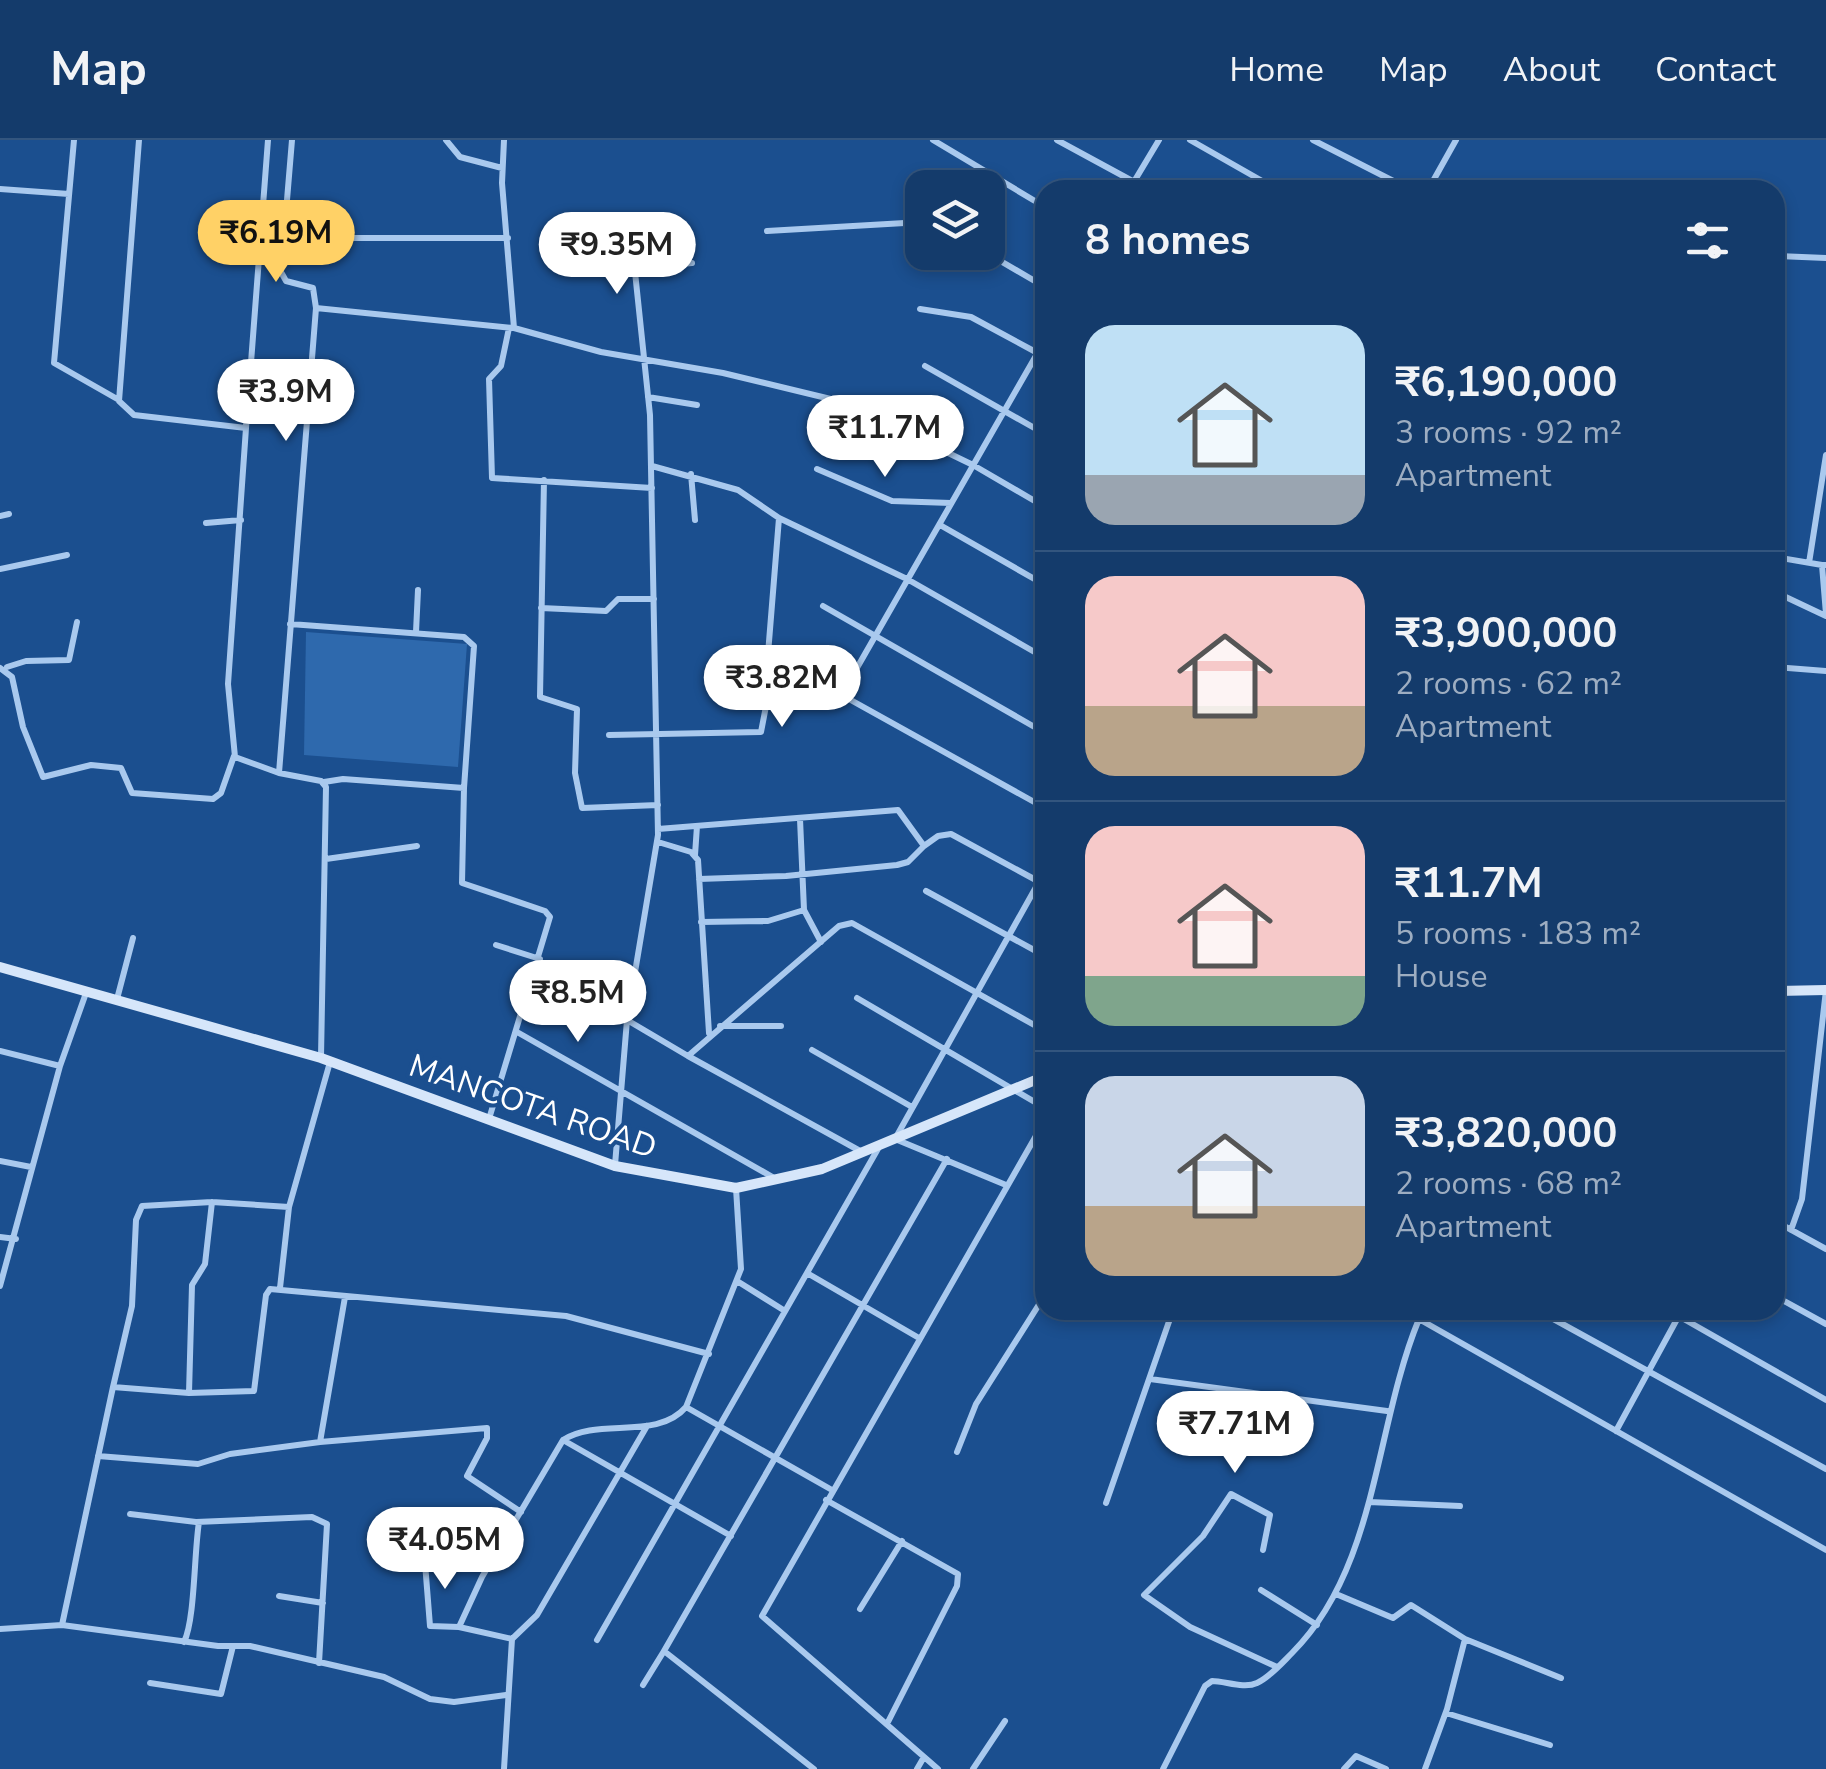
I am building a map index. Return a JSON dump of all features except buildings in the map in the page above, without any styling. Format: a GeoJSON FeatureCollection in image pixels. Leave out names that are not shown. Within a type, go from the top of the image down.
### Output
{"type":"FeatureCollection","features":[{"type":"Feature","properties":{"kind":"main road","name":"MANCOTA ROAD"},"geometry":{"type":"LineString","coordinates":[[0,968],[326,1060],[615,1166],[736,1188],[822,1170],[1035,1079]]}},
{"type":"Feature","properties":{"kind":"main road"},"geometry":{"type":"LineString","coordinates":[[1785,991],[1826,990]]}},
{"type":"Feature","properties":{"kind":"street"},"geometry":{"type":"LineString","coordinates":[[74,140],[54,363],[119,401],[134,416],[246,428]]}},
{"type":"Feature","properties":{"kind":"street"},"geometry":{"type":"LineString","coordinates":[[119,401],[138,140]]}},
{"type":"Feature","properties":{"kind":"street"},"geometry":{"type":"LineString","coordinates":[[78,622],[70,660],[26,661],[3,668],[43,777],[108,764],[121,768],[132,793],[213,799],[221,793],[234,756],[235,720],[228,684],[268,140]]}},
{"type":"Feature","properties":{"kind":"street"},"geometry":{"type":"LineString","coordinates":[[279,774],[316,308],[313,288],[282,278],[292,140]]}},
{"type":"Feature","properties":{"kind":"street"},"geometry":{"type":"LineString","coordinates":[[446,140],[460,157],[502,168]]}},
{"type":"Feature","properties":{"kind":"street"},"geometry":{"type":"LineString","coordinates":[[504,140],[502,168],[511,328],[502,366],[489,376],[490,474],[496,480],[652,488]]}},
{"type":"Feature","properties":{"kind":"street"},"geometry":{"type":"LineString","coordinates":[[934,140],[1035,200]]}},
{"type":"Feature","properties":{"kind":"street"},"geometry":{"type":"LineString","coordinates":[[1057,140],[1132,180]]}},
{"type":"Feature","properties":{"kind":"street"},"geometry":{"type":"LineString","coordinates":[[1135,180],[1159,140]]}},
{"type":"Feature","properties":{"kind":"street"},"geometry":{"type":"LineString","coordinates":[[1190,140],[1260,180]]}},
{"type":"Feature","properties":{"kind":"street"},"geometry":{"type":"LineString","coordinates":[[1313,140],[1391,180]]}},
{"type":"Feature","properties":{"kind":"street"},"geometry":{"type":"LineString","coordinates":[[1433,180],[1455,140]]}},
{"type":"Feature","properties":{"kind":"street"},"geometry":{"type":"LineString","coordinates":[[0,189],[69,194]]}},
{"type":"Feature","properties":{"kind":"street"},"geometry":{"type":"LineString","coordinates":[[767,230],[905,223]]}},
{"type":"Feature","properties":{"kind":"street"},"geometry":{"type":"LineString","coordinates":[[603,235],[617,262],[633,269],[692,263]]}},
{"type":"Feature","properties":{"kind":"street"},"geometry":{"type":"LineString","coordinates":[[282,238],[508,238]]}},
{"type":"Feature","properties":{"kind":"street"},"geometry":{"type":"LineString","coordinates":[[1785,256],[1826,258]]}},
{"type":"Feature","properties":{"kind":"street"},"geometry":{"type":"LineString","coordinates":[[1005,264],[1035,281]]}},
{"type":"Feature","properties":{"kind":"street"},"geometry":{"type":"LineString","coordinates":[[615,1166],[627,1020],[658,842],[652,466],[633,269]]}},
{"type":"Feature","properties":{"kind":"street"},"geometry":{"type":"LineString","coordinates":[[316,308],[511,328],[600,352],[823,396],[973,465],[1035,500]]}},
{"type":"Feature","properties":{"kind":"street"},"geometry":{"type":"LineString","coordinates":[[920,309],[971,317],[1035,351]]}},
{"type":"Feature","properties":{"kind":"street"},"geometry":{"type":"LineString","coordinates":[[924,366],[1035,428]]}},
{"type":"Feature","properties":{"kind":"street"},"geometry":{"type":"LineString","coordinates":[[842,694],[973,465],[1035,366]]}},
{"type":"Feature","properties":{"kind":"street"},"geometry":{"type":"LineString","coordinates":[[648,397],[697,405]]}},
{"type":"Feature","properties":{"kind":"street"},"geometry":{"type":"LineString","coordinates":[[1810,563],[1826,455]]}},
{"type":"Feature","properties":{"kind":"street"},"geometry":{"type":"LineString","coordinates":[[652,466],[730,486],[778,518],[907,579],[1035,652]]}},
{"type":"Feature","properties":{"kind":"street"},"geometry":{"type":"LineString","coordinates":[[817,469],[892,501],[951,503]]}},
{"type":"Feature","properties":{"kind":"street"},"geometry":{"type":"LineString","coordinates":[[691,474],[695,520]]}},
{"type":"Feature","properties":{"kind":"street"},"geometry":{"type":"LineString","coordinates":[[544,480],[538,692],[543,699],[577,709],[574,773],[582,808],[658,805]]}},
{"type":"Feature","properties":{"kind":"street"},"geometry":{"type":"LineString","coordinates":[[609,735],[761,732],[768,696],[778,518]]}},
{"type":"Feature","properties":{"kind":"street"},"geometry":{"type":"LineString","coordinates":[[206,523],[241,520]]}},
{"type":"Feature","properties":{"kind":"street"},"geometry":{"type":"LineString","coordinates":[[940,525],[1035,578]]}},
{"type":"Feature","properties":{"kind":"street"},"geometry":{"type":"LineString","coordinates":[[0,569],[68,555]]}},
{"type":"Feature","properties":{"kind":"street"},"geometry":{"type":"LineString","coordinates":[[1785,559],[1824,565],[1826,616],[1785,597]]}},
{"type":"Feature","properties":{"kind":"street"},"geometry":{"type":"LineString","coordinates":[[416,632],[418,590]]}},
{"type":"Feature","properties":{"kind":"street"},"geometry":{"type":"LineString","coordinates":[[542,608],[606,611],[618,599],[654,599]]}},
{"type":"Feature","properties":{"kind":"street"},"geometry":{"type":"LineString","coordinates":[[824,606],[1035,727]]}},
{"type":"Feature","properties":{"kind":"street"},"geometry":{"type":"LineString","coordinates":[[290,624],[416,632],[473,641],[462,883],[548,912],[540,959],[488,1120]]}},
{"type":"Feature","properties":{"kind":"street"},"geometry":{"type":"LineString","coordinates":[[768,654],[1035,802]]}},
{"type":"Feature","properties":{"kind":"street"},"geometry":{"type":"LineString","coordinates":[[1785,667],[1826,671]]}},
{"type":"Feature","properties":{"kind":"street"},"geometry":{"type":"LineString","coordinates":[[768,696],[826,684]]}},
{"type":"Feature","properties":{"kind":"street"},"geometry":{"type":"LineString","coordinates":[[234,756],[279,774],[324,782],[343,779],[464,788]]}},
{"type":"Feature","properties":{"kind":"street"},"geometry":{"type":"LineString","coordinates":[[280,1288],[289,1208],[326,1060],[324,782]]}},
{"type":"Feature","properties":{"kind":"street"},"geometry":{"type":"LineString","coordinates":[[658,829],[898,810],[924,846]]}},
{"type":"Feature","properties":{"kind":"street"},"geometry":{"type":"LineString","coordinates":[[800,819],[804,910],[821,942]]}},
{"type":"Feature","properties":{"kind":"street"},"geometry":{"type":"LineString","coordinates":[[697,826],[710,1033]]}},
{"type":"Feature","properties":{"kind":"street"},"geometry":{"type":"LineString","coordinates":[[699,878],[804,875],[897,865],[938,836],[951,834],[1035,879]]}},
{"type":"Feature","properties":{"kind":"street"},"geometry":{"type":"LineString","coordinates":[[658,842],[696,855]]}},
{"type":"Feature","properties":{"kind":"street"},"geometry":{"type":"LineString","coordinates":[[326,858],[416,846]]}},
{"type":"Feature","properties":{"kind":"street"},"geometry":{"type":"LineString","coordinates":[[926,891],[1035,950]]}},
{"type":"Feature","properties":{"kind":"street"},"geometry":{"type":"LineString","coordinates":[[1006,1186],[896,1139],[942,1049],[1035,893]]}},
{"type":"Feature","properties":{"kind":"street"},"geometry":{"type":"LineString","coordinates":[[701,922],[768,921],[804,910]]}},
{"type":"Feature","properties":{"kind":"street"},"geometry":{"type":"LineString","coordinates":[[688,1056],[718,1026],[839,926],[852,923],[1035,1025]]}},
{"type":"Feature","properties":{"kind":"street"},"geometry":{"type":"LineString","coordinates":[[116,1002],[133,938]]}},
{"type":"Feature","properties":{"kind":"street"},"geometry":{"type":"LineString","coordinates":[[496,946],[540,959]]}},
{"type":"Feature","properties":{"kind":"street"},"geometry":{"type":"LineString","coordinates":[[532,984],[627,1020],[863,1152]]}},
{"type":"Feature","properties":{"kind":"street"},"geometry":{"type":"LineString","coordinates":[[1791,1230],[1802,1199],[1826,990]]}},
{"type":"Feature","properties":{"kind":"street"},"geometry":{"type":"LineString","coordinates":[[0,1286],[16,1240],[31,1167],[60,1066],[86,993]]}},
{"type":"Feature","properties":{"kind":"street"},"geometry":{"type":"LineString","coordinates":[[857,998],[1035,1102]]}},
{"type":"Feature","properties":{"kind":"street"},"geometry":{"type":"LineString","coordinates":[[718,1026],[781,1026]]}},
{"type":"Feature","properties":{"kind":"street"},"geometry":{"type":"LineString","coordinates":[[516,1032],[777,1179]]}},
{"type":"Feature","properties":{"kind":"street"},"geometry":{"type":"LineString","coordinates":[[812,1050],[912,1106]]}},
{"type":"Feature","properties":{"kind":"street"},"geometry":{"type":"LineString","coordinates":[[0,1051],[60,1066]]}},
{"type":"Feature","properties":{"kind":"street"},"geometry":{"type":"LineString","coordinates":[[938,1769],[762,1616],[1035,1137]]}},
{"type":"Feature","properties":{"kind":"street"},"geometry":{"type":"LineString","coordinates":[[596,1640],[880,1146]]}},
{"type":"Feature","properties":{"kind":"street"},"geometry":{"type":"LineString","coordinates":[[643,1685],[947,1159]]}},
{"type":"Feature","properties":{"kind":"street"},"geometry":{"type":"LineString","coordinates":[[0,1160],[31,1167]]}},
{"type":"Feature","properties":{"kind":"street"},"geometry":{"type":"LineString","coordinates":[[459,1628],[482,1577],[563,1440],[601,1428],[648,1425],[678,1417],[686,1407],[737,1281],[741,1256],[736,1188]]}},
{"type":"Feature","properties":{"kind":"street"},"geometry":{"type":"LineString","coordinates":[[62,1625],[132,1306],[138,1211],[148,1204],[212,1202],[289,1208]]}},
{"type":"Feature","properties":{"kind":"street"},"geometry":{"type":"LineString","coordinates":[[189,1394],[191,1292],[204,1264],[212,1202]]}},
{"type":"Feature","properties":{"kind":"street"},"geometry":{"type":"LineString","coordinates":[[1785,1227],[1826,1249]]}},
{"type":"Feature","properties":{"kind":"street"},"geometry":{"type":"LineString","coordinates":[[0,1237],[16,1240]]}},
{"type":"Feature","properties":{"kind":"street"},"geometry":{"type":"LineString","coordinates":[[806,1273],[920,1338]]}},
{"type":"Feature","properties":{"kind":"street"},"geometry":{"type":"LineString","coordinates":[[737,1281],[785,1310]]}},
{"type":"Feature","properties":{"kind":"street"},"geometry":{"type":"LineString","coordinates":[[113,1387],[189,1394],[254,1391],[266,1295],[280,1288],[579,1318],[709,1354]]}},
{"type":"Feature","properties":{"kind":"street"},"geometry":{"type":"LineString","coordinates":[[320,1442],[345,1296]]}},
{"type":"Feature","properties":{"kind":"street"},"geometry":{"type":"LineString","coordinates":[[1785,1301],[1826,1324]]}},
{"type":"Feature","properties":{"kind":"street"},"geometry":{"type":"LineString","coordinates":[[957,1452],[976,1404],[1035,1311]]}},
{"type":"Feature","properties":{"kind":"street"},"geometry":{"type":"LineString","coordinates":[[1106,1503],[1170,1320]]}},
{"type":"Feature","properties":{"kind":"street"},"geometry":{"type":"LineString","coordinates":[[1163,1769],[1206,1686],[1212,1681],[1256,1684],[1277,1668],[1317,1625],[1336,1594],[1368,1502],[1387,1411],[1419,1320]]}},
{"type":"Feature","properties":{"kind":"street"},"geometry":{"type":"LineString","coordinates":[[1421,1320],[1826,1550]]}},
{"type":"Feature","properties":{"kind":"street"},"geometry":{"type":"LineString","coordinates":[[1555,1320],[1826,1469]]}},
{"type":"Feature","properties":{"kind":"street"},"geometry":{"type":"LineString","coordinates":[[1616,1431],[1676,1320]]}},
{"type":"Feature","properties":{"kind":"street"},"geometry":{"type":"LineString","coordinates":[[1692,1320],[1826,1400]]}},
{"type":"Feature","properties":{"kind":"street"},"geometry":{"type":"LineString","coordinates":[[1150,1379],[1387,1411]]}},
{"type":"Feature","properties":{"kind":"street"},"geometry":{"type":"LineString","coordinates":[[686,1407],[832,1490]]}},
{"type":"Feature","properties":{"kind":"street"},"geometry":{"type":"LineString","coordinates":[[425,1563],[430,1626],[512,1638],[528,1628],[537,1616],[648,1425]]}},
{"type":"Feature","properties":{"kind":"street"},"geometry":{"type":"LineString","coordinates":[[98,1456],[198,1464],[230,1454],[320,1442],[487,1428],[487,1438],[467,1476],[521,1512]]}},
{"type":"Feature","properties":{"kind":"street"},"geometry":{"type":"LineString","coordinates":[[563,1440],[730,1536]]}},
{"type":"Feature","properties":{"kind":"street"},"geometry":{"type":"LineString","coordinates":[[1262,1550],[1270,1515],[1231,1494],[1204,1536],[1144,1595],[1190,1627],[1277,1668]]}},
{"type":"Feature","properties":{"kind":"street"},"geometry":{"type":"LineString","coordinates":[[826,1500],[953,1569],[959,1580],[888,1722]]}},
{"type":"Feature","properties":{"kind":"street"},"geometry":{"type":"LineString","coordinates":[[1368,1502],[1460,1506]]}},
{"type":"Feature","properties":{"kind":"street"},"geometry":{"type":"LineString","coordinates":[[130,1514],[199,1522],[321,1520],[327,1524],[329,1541],[318,1663]]}},
{"type":"Feature","properties":{"kind":"street"},"geometry":{"type":"LineString","coordinates":[[184,1642],[191,1627],[191,1572],[199,1522]]}},
{"type":"Feature","properties":{"kind":"street"},"geometry":{"type":"LineString","coordinates":[[860,1609],[902,1541]]}},
{"type":"Feature","properties":{"kind":"street"},"geometry":{"type":"LineString","coordinates":[[1261,1590],[1317,1625]]}},
{"type":"Feature","properties":{"kind":"street"},"geometry":{"type":"LineString","coordinates":[[1336,1594],[1392,1618],[1411,1605],[1465,1638],[1561,1678]]}},
{"type":"Feature","properties":{"kind":"street"},"geometry":{"type":"LineString","coordinates":[[280,1596],[323,1603]]}},
{"type":"Feature","properties":{"kind":"street"},"geometry":{"type":"LineString","coordinates":[[0,1629],[62,1625],[233,1646],[384,1677],[442,1701],[506,1695]]}},
{"type":"Feature","properties":{"kind":"street"},"geometry":{"type":"LineString","coordinates":[[504,1769],[512,1638]]}},
{"type":"Feature","properties":{"kind":"street"},"geometry":{"type":"LineString","coordinates":[[1425,1769],[1446,1713],[1465,1638]]}},
{"type":"Feature","properties":{"kind":"street"},"geometry":{"type":"LineString","coordinates":[[150,1683],[221,1694],[233,1646]]}},
{"type":"Feature","properties":{"kind":"street"},"geometry":{"type":"LineString","coordinates":[[664,1650],[814,1769]]}},
{"type":"Feature","properties":{"kind":"street"},"geometry":{"type":"LineString","coordinates":[[1446,1713],[1550,1746]]}},
{"type":"Feature","properties":{"kind":"street"},"geometry":{"type":"LineString","coordinates":[[973,1769],[1005,1720]]}},
{"type":"Feature","properties":{"kind":"street"},"geometry":{"type":"LineString","coordinates":[[1344,1769],[1356,1756],[1386,1769]]}},
{"type":"Feature","properties":{"kind":"street"},"geometry":{"type":"LineString","coordinates":[[917,1769],[924,1758]]}},
{"type":"Feature","properties":{"kind":"shaded area"},"geometry":{"type":"Polygon","coordinates":[[[306,632],[467,644],[458,767],[304,755],[306,632]]]}}]}
